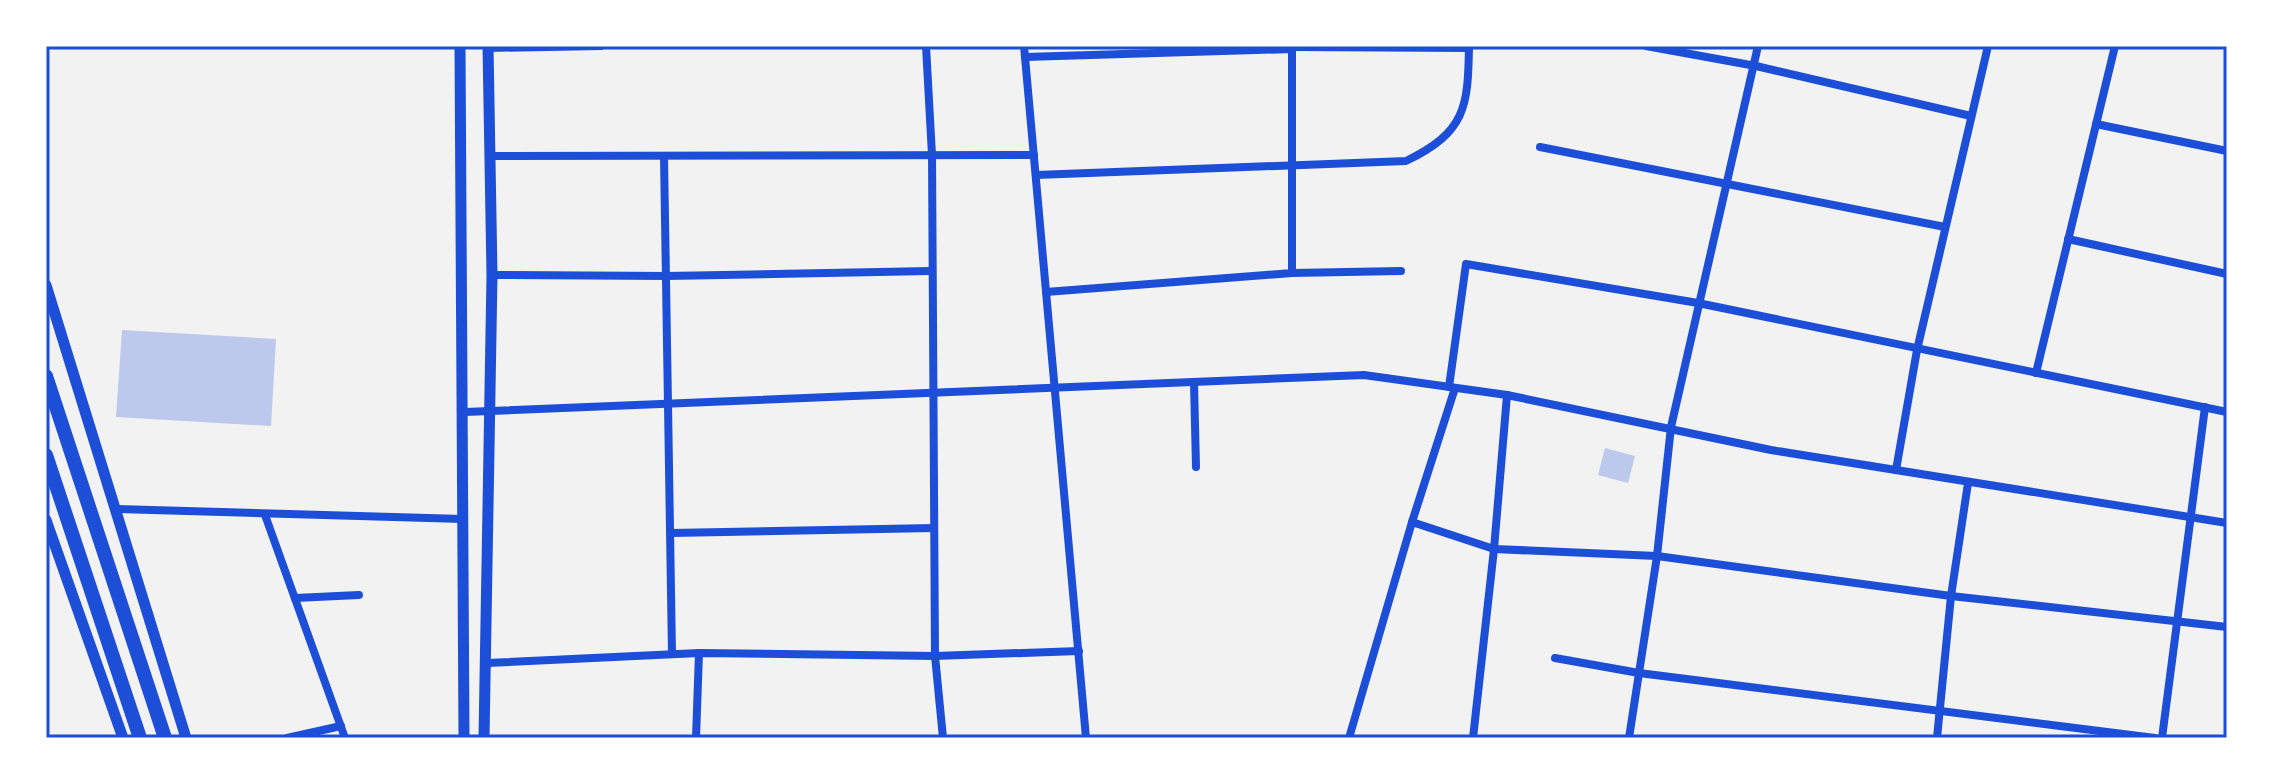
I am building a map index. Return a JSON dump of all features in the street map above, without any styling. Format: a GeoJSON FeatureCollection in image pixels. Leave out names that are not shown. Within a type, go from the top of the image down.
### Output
{"type":"FeatureCollection","features":[{"type":"Feature","properties":{"kind":"main road"},"geometry":{"type":"LineString","coordinates":[[46,376],[165,738]]}},
{"type":"Feature","properties":{"kind":"main road"},"geometry":{"type":"LineString","coordinates":[[46,455],[140,738]]}},
{"type":"Feature","properties":{"kind":"street"},"geometry":{"type":"LineString","coordinates":[[460,46],[465,412],[464,738]]}},
{"type":"Feature","properties":{"kind":"street"},"geometry":{"type":"LineString","coordinates":[[484,738],[492,275],[488,47],[601,46]]}},
{"type":"Feature","properties":{"kind":"street"},"geometry":{"type":"LineString","coordinates":[[926,46],[932,155],[930,271],[935,656],[943,738]]}},
{"type":"Feature","properties":{"kind":"street"},"geometry":{"type":"LineString","coordinates":[[1024,46],[1086,738]]}},
{"type":"Feature","properties":{"kind":"street"},"geometry":{"type":"LineString","coordinates":[[1646,46],[1756,66],[1971,116]]}},
{"type":"Feature","properties":{"kind":"street"},"geometry":{"type":"LineString","coordinates":[[1629,738],[1657,556],[1671,427],[1698,303],[1729,185],[1758,46]]}},
{"type":"Feature","properties":{"kind":"street"},"geometry":{"type":"LineString","coordinates":[[1896,470],[1917,350],[1988,46]]}},
{"type":"Feature","properties":{"kind":"street"},"geometry":{"type":"LineString","coordinates":[[2036,373],[2115,46]]}},
{"type":"Feature","properties":{"kind":"street"},"geometry":{"type":"LineString","coordinates":[[1025,57],[1292,48],[1469,47],[1468,97],[1456,124],[1432,148],[1406,161],[1036,175]]}},
{"type":"Feature","properties":{"kind":"street"},"geometry":{"type":"LineString","coordinates":[[1292,48],[1292,273]]}},
{"type":"Feature","properties":{"kind":"street"},"geometry":{"type":"LineString","coordinates":[[2096,124],[2227,151]]}},
{"type":"Feature","properties":{"kind":"street"},"geometry":{"type":"LineString","coordinates":[[1540,147],[1945,227]]}},
{"type":"Feature","properties":{"kind":"street"},"geometry":{"type":"LineString","coordinates":[[492,156],[1034,155]]}},
{"type":"Feature","properties":{"kind":"street"},"geometry":{"type":"LineString","coordinates":[[664,156],[672,654]]}},
{"type":"Feature","properties":{"kind":"street"},"geometry":{"type":"LineString","coordinates":[[2068,239],[2227,274]]}},
{"type":"Feature","properties":{"kind":"street"},"geometry":{"type":"LineString","coordinates":[[1349,738],[1452,387],[1466,264],[1698,303],[2227,412]]}},
{"type":"Feature","properties":{"kind":"street"},"geometry":{"type":"LineString","coordinates":[[492,275],[667,276],[930,271]]}},
{"type":"Feature","properties":{"kind":"street"},"geometry":{"type":"LineString","coordinates":[[1046,292],[1292,273],[1401,271]]}},
{"type":"Feature","properties":{"kind":"street"},"geometry":{"type":"LineString","coordinates":[[46,285],[186,738]]}},
{"type":"Feature","properties":{"kind":"street"},"geometry":{"type":"LineString","coordinates":[[465,412],[1364,375],[1507,395],[1771,450],[2227,523]]}},
{"type":"Feature","properties":{"kind":"street"},"geometry":{"type":"LineString","coordinates":[[1194,382],[1196,467]]}},
{"type":"Feature","properties":{"kind":"street"},"geometry":{"type":"LineString","coordinates":[[1473,738],[1507,395]]}},
{"type":"Feature","properties":{"kind":"street"},"geometry":{"type":"LineString","coordinates":[[2162,738],[2205,407]]}},
{"type":"Feature","properties":{"kind":"street"},"geometry":{"type":"LineString","coordinates":[[1937,738],[1951,596],[1968,483]]}},
{"type":"Feature","properties":{"kind":"street"},"geometry":{"type":"LineString","coordinates":[[117,509],[463,519]]}},
{"type":"Feature","properties":{"kind":"street"},"geometry":{"type":"LineString","coordinates":[[265,515],[345,738]]}},
{"type":"Feature","properties":{"kind":"street"},"geometry":{"type":"LineString","coordinates":[[46,520],[123,738]]}},
{"type":"Feature","properties":{"kind":"street"},"geometry":{"type":"LineString","coordinates":[[1412,522],[1494,549],[1657,556],[1951,596],[2227,627]]}},
{"type":"Feature","properties":{"kind":"street"},"geometry":{"type":"LineString","coordinates":[[671,533],[934,528]]}},
{"type":"Feature","properties":{"kind":"street"},"geometry":{"type":"LineString","coordinates":[[295,598],[359,595]]}},
{"type":"Feature","properties":{"kind":"street"},"geometry":{"type":"LineString","coordinates":[[487,663],[699,653],[935,656],[1079,651]]}},
{"type":"Feature","properties":{"kind":"street"},"geometry":{"type":"LineString","coordinates":[[696,738],[699,653]]}},
{"type":"Feature","properties":{"kind":"street"},"geometry":{"type":"LineString","coordinates":[[1555,658],[1639,673],[2155,738]]}},
{"type":"Feature","properties":{"kind":"street"},"geometry":{"type":"LineString","coordinates":[[287,738],[341,726]]}},
{"type":"Feature","properties":{"kind":"building"},"geometry":{"type":"Polygon","coordinates":[[[122,330],[276,339],[271,426],[116,417],[122,330]]]}},
{"type":"Feature","properties":{"kind":"building"},"geometry":{"type":"Polygon","coordinates":[[[1605,448],[1635,456],[1628,483],[1598,475],[1605,448]]]}}]}
